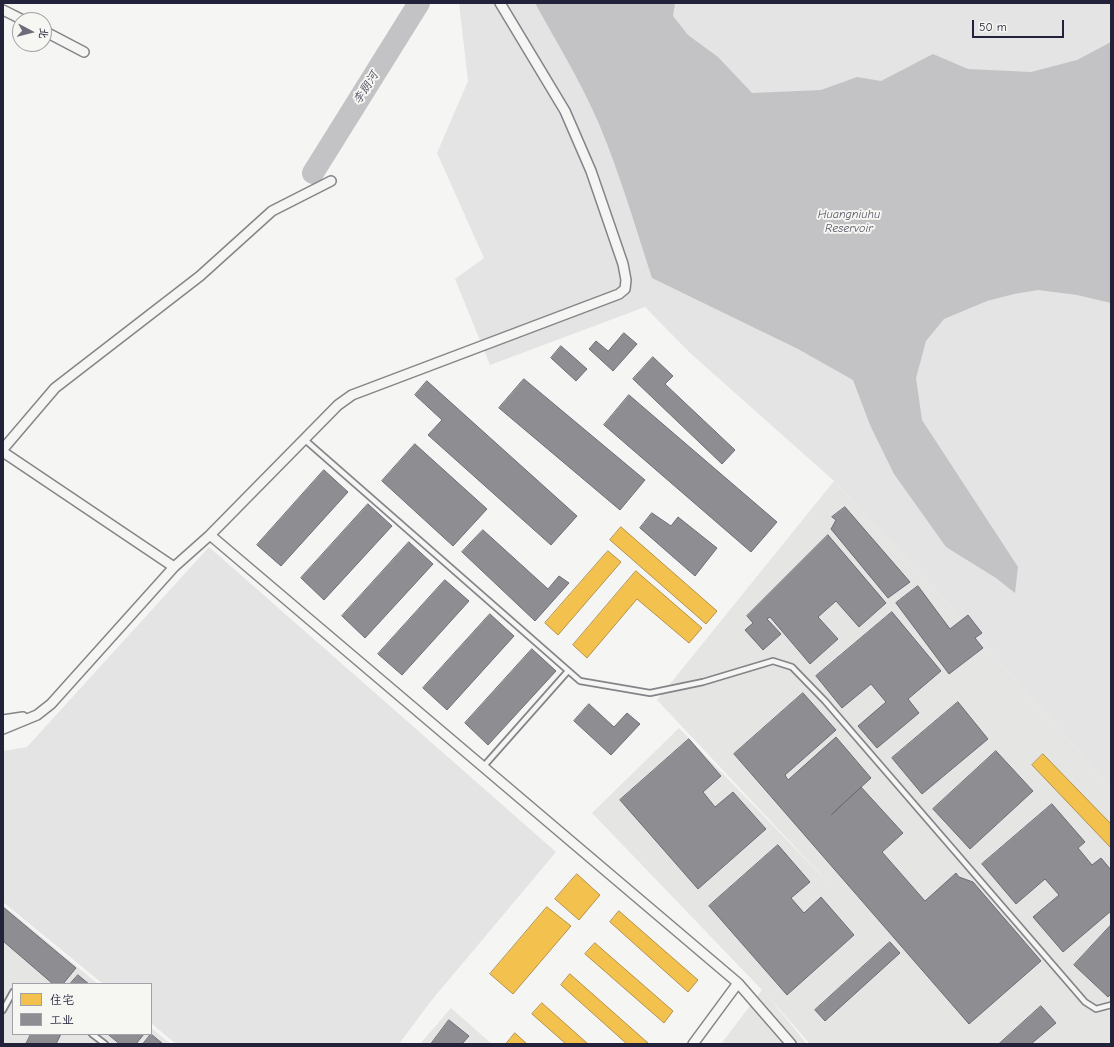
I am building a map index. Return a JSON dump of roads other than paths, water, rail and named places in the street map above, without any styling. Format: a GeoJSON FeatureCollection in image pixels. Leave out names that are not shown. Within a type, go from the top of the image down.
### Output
{"type":"FeatureCollection","features":[{"type":"Feature","properties":{"kind":"street"},"geometry":{"type":"LineString","coordinates":[[3,729],[37,715],[51,704],[174,568],[210,535],[338,405],[352,395],[619,294],[625,289],[626,280],[623,264],[591,171],[565,111],[500,3]]}},
{"type":"Feature","properties":{"kind":"street"},"geometry":{"type":"LineString","coordinates":[[3,10],[12,14]]}},
{"type":"Feature","properties":{"kind":"street"},"geometry":{"type":"LineString","coordinates":[[52,35],[84,52]]}},
{"type":"Feature","properties":{"kind":"street"},"geometry":{"type":"LineString","coordinates":[[3,448],[55,388],[200,276],[272,211],[331,181]]}},
{"type":"Feature","properties":{"kind":"street"},"geometry":{"type":"LineString","coordinates":[[3,452],[174,568]]}},
{"type":"Feature","properties":{"kind":"street"},"geometry":{"type":"LineString","coordinates":[[210,535],[738,983],[791,1044]]}},
{"type":"Feature","properties":{"kind":"street"},"geometry":{"type":"LineString","coordinates":[[3,720],[37,715]]}},
{"type":"Feature","properties":{"kind":"street"},"geometry":{"type":"LineString","coordinates":[[693,1044],[738,983]]}},
{"type":"Feature","properties":{"kind":"lane"},"geometry":{"type":"LineString","coordinates":[[304,439],[580,681],[650,693],[703,682],[773,661],[792,667],[825,701],[1085,1002],[1096,1010],[1111,1005]]}},
{"type":"Feature","properties":{"kind":"lane"},"geometry":{"type":"LineString","coordinates":[[483,767],[568,671]]}},
{"type":"Feature","properties":{"kind":"lane"},"geometry":{"type":"LineString","coordinates":[[3,1010],[12,994]]}},
{"type":"Feature","properties":{"kind":"lane"},"geometry":{"type":"LineString","coordinates":[[93,1035],[105,1044]]}},
{"type":"Feature","properties":{"kind":"water","name":"Huangniuhu Reservoir"},"geometry":{"type":"Polygon","coordinates":[[[535,3],[675,3],[673,16],[688,35],[718,57],[752,93],[821,90],[857,77],[881,81],[933,54],[968,69],[1031,72],[1077,60],[1111,42],[1111,303],[1077,295],[1038,290],[987,301],[944,319],[926,341],[916,378],[922,420],[1018,567],[1015,593],[996,578],[946,547],[894,474],[870,425],[853,380],[798,349],[652,278],[621,181],[599,124],[577,78],[535,3]]]}},
{"type":"Feature","properties":{"kind":"waterway","name":"李朗河"},"geometry":{"type":"LineString","coordinates":[[313,173],[419,3]]}}]}
